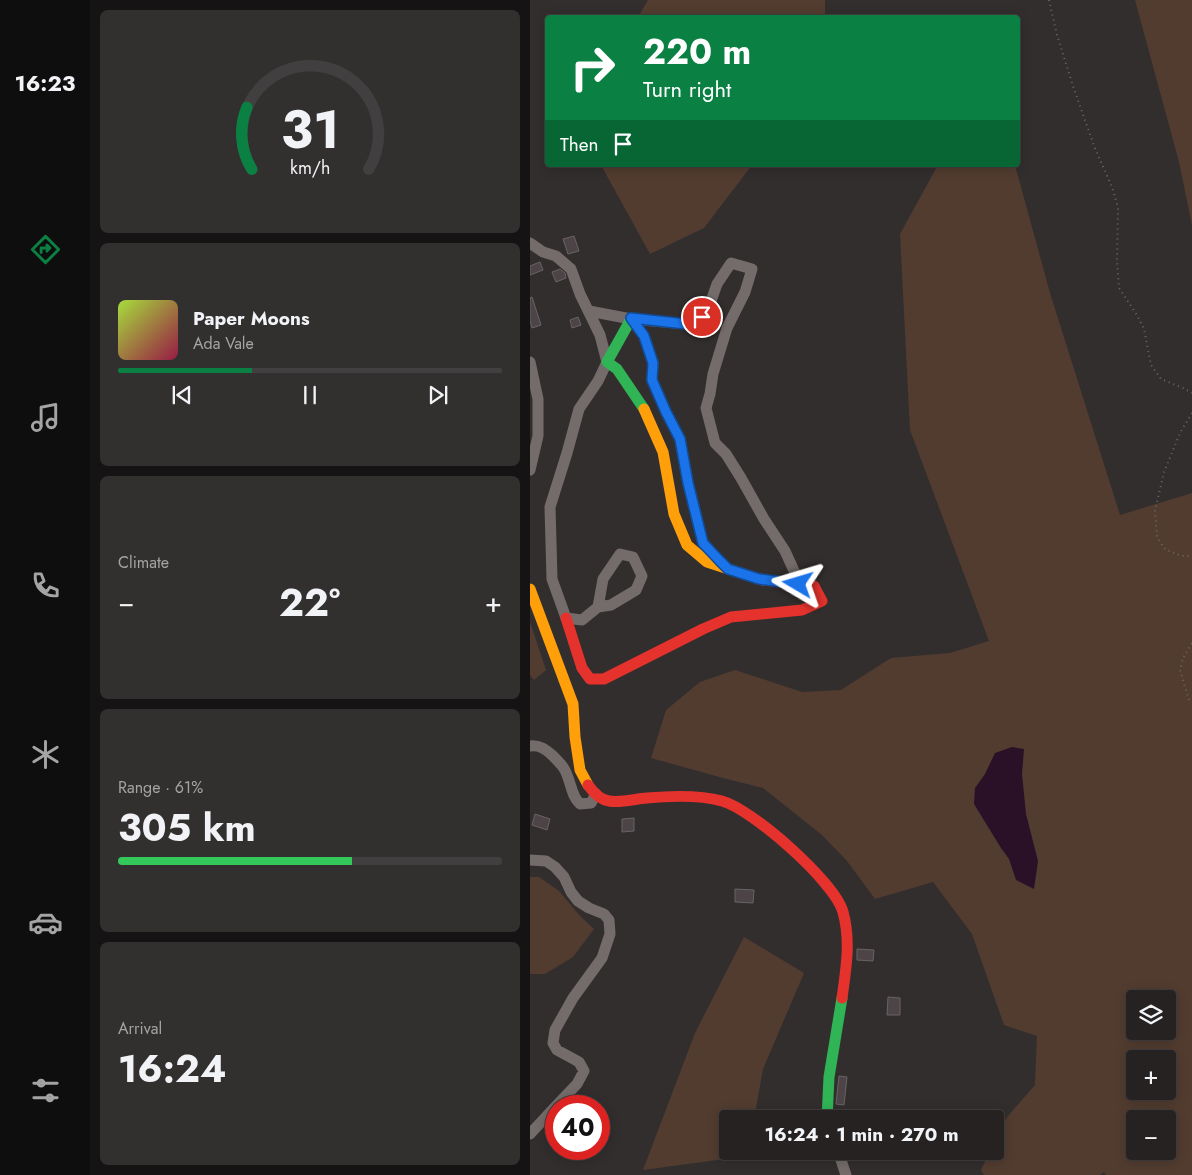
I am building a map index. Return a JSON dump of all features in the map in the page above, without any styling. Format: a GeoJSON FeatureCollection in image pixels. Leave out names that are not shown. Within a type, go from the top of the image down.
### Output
{"type":"FeatureCollection","features":[{"type":"Feature","properties":{"kind":"street"},"geometry":{"type":"LineString","coordinates":[[530,243],[543,252],[556,256],[570,269],[600,335],[607,362],[617,369],[646,412],[663,452],[674,514],[687,545],[707,562],[728,569],[759,579],[814,586],[822,601],[802,610],[731,617],[703,628],[604,679],[590,680],[582,668],[552,579],[550,507],[579,409],[598,381],[607,362],[631,318]]}},
{"type":"Feature","properties":{"kind":"street"},"geometry":{"type":"LineString","coordinates":[[589,311],[686,324],[702,317],[710,304],[717,284],[730,263],[752,269],[745,292],[727,328],[713,374],[706,408],[715,442],[726,454],[785,551],[798,584]]}},
{"type":"Feature","properties":{"kind":"street"},"geometry":{"type":"LineString","coordinates":[[631,318],[644,336],[653,363],[652,380],[680,439],[688,483],[703,543],[728,569]]}},
{"type":"Feature","properties":{"kind":"street"},"geometry":{"type":"LineString","coordinates":[[530,362],[538,399],[538,436],[530,470]]}},
{"type":"Feature","properties":{"kind":"street"},"geometry":{"type":"LineString","coordinates":[[566,618],[582,620],[598,607],[611,605],[636,590],[642,576],[633,557],[620,554],[603,579],[598,607]]}},
{"type":"Feature","properties":{"kind":"street"},"geometry":{"type":"LineString","coordinates":[[530,589],[573,704],[580,770],[589,787],[607,801],[696,797],[723,800],[739,808],[765,826],[806,862],[838,899],[843,912],[848,947],[829,1077],[826,1110]]}},
{"type":"Feature","properties":{"kind":"street"},"geometry":{"type":"LineString","coordinates":[[530,746],[544,748],[563,767],[575,799],[580,804],[591,803],[596,794]]}},
{"type":"Feature","properties":{"kind":"street"},"geometry":{"type":"LineString","coordinates":[[530,860],[546,861],[555,867],[564,877],[571,892],[578,901],[604,914],[609,920],[610,934],[602,958],[573,998],[555,1030],[553,1043],[557,1050],[579,1062],[584,1072],[577,1084],[566,1095]]}},
{"type":"Feature","properties":{"kind":"street"},"geometry":{"type":"LineString","coordinates":[[530,1134],[545,1118]]}},
{"type":"Feature","properties":{"kind":"street"},"geometry":{"type":"LineString","coordinates":[[841,1160],[846,1175]]}},
{"type":"Feature","properties":{"kind":"path"},"geometry":{"type":"LineString","coordinates":[[1048,0],[1073,86],[1118,206],[1117,262],[1119,288],[1137,315],[1144,330],[1151,365],[1161,379],[1192,393]]}},
{"type":"Feature","properties":{"kind":"path"},"geometry":{"type":"LineString","coordinates":[[1192,413],[1180,434],[1164,472],[1154,511],[1157,537],[1165,550],[1181,556],[1192,556]]}},
{"type":"Feature","properties":{"kind":"path"},"geometry":{"type":"LineString","coordinates":[[1189,700],[1180,670],[1183,658],[1192,643]]}},
{"type":"Feature","properties":{"kind":"shaded area"},"geometry":{"type":"Polygon","coordinates":[[[648,0],[825,0],[825,15],[639,15],[648,0]]]}},
{"type":"Feature","properties":{"kind":"shaded area"},"geometry":{"type":"Polygon","coordinates":[[[1135,0],[1192,0],[1192,225],[1179,162],[1135,0]]]}},
{"type":"Feature","properties":{"kind":"shaded area"},"geometry":{"type":"Polygon","coordinates":[[[602,167],[750,167],[704,228],[650,254],[602,167]]]}},
{"type":"Feature","properties":{"kind":"shaded area"},"geometry":{"type":"Polygon","coordinates":[[[937,167],[1016,167],[1050,293],[1120,515],[1192,493],[1192,1175],[1106,1175],[1104,1172],[1100,1175],[984,1175],[981,1170],[986,1160],[1004,1160],[1004,1123],[1007,1117],[1035,1085],[1037,1036],[1004,1025],[972,934],[933,882],[875,899],[847,861],[822,835],[763,788],[651,758],[666,710],[700,682],[735,670],[802,692],[841,690],[891,658],[950,653],[989,641],[910,430],[900,234],[937,167]]]}},
{"type":"Feature","properties":{"kind":"shaded area"},"geometry":{"type":"Polygon","coordinates":[[[530,622],[546,670],[534,680],[530,675],[530,622]]]}},
{"type":"Feature","properties":{"kind":"shaded area"},"geometry":{"type":"Polygon","coordinates":[[[1012,747],[1024,749],[1022,774],[1026,814],[1038,861],[1034,889],[1016,880],[1009,859],[974,804],[975,788],[985,774],[995,753],[1012,747]]]}},
{"type":"Feature","properties":{"kind":"shaded area"},"geometry":{"type":"Polygon","coordinates":[[[530,877],[539,877],[559,891],[594,929],[573,957],[545,974],[530,974],[530,877]]]}},
{"type":"Feature","properties":{"kind":"shaded area"},"geometry":{"type":"Polygon","coordinates":[[[744,937],[804,973],[763,1069],[756,1110],[719,1110],[719,1160],[643,1170],[695,1033],[744,937]]]}},
{"type":"Feature","properties":{"kind":"building"},"geometry":{"type":"Polygon","coordinates":[[[574,236],[579,251],[568,254],[563,239],[574,236]]]}},
{"type":"Feature","properties":{"kind":"building"},"geometry":{"type":"Polygon","coordinates":[[[540,262],[543,270],[530,275],[530,266],[540,262]]]}},
{"type":"Feature","properties":{"kind":"building"},"geometry":{"type":"Polygon","coordinates":[[[560,269],[565,273],[566,278],[556,282],[552,272],[560,269]]]}},
{"type":"Feature","properties":{"kind":"building"},"geometry":{"type":"Polygon","coordinates":[[[532,297],[541,325],[532,328],[530,321],[530,298],[532,297]]]}},
{"type":"Feature","properties":{"kind":"building"},"geometry":{"type":"Polygon","coordinates":[[[578,317],[581,325],[572,328],[570,320],[578,317]]]}},
{"type":"Feature","properties":{"kind":"building"},"geometry":{"type":"Polygon","coordinates":[[[535,814],[550,819],[547,830],[532,825],[535,814]]]}},
{"type":"Feature","properties":{"kind":"building"},"geometry":{"type":"Polygon","coordinates":[[[634,818],[634,831],[622,832],[622,819],[634,818]]]}},
{"type":"Feature","properties":{"kind":"building"},"geometry":{"type":"Polygon","coordinates":[[[735,889],[754,890],[753,903],[735,902],[735,889]]]}},
{"type":"Feature","properties":{"kind":"building"},"geometry":{"type":"Polygon","coordinates":[[[857,949],[874,950],[873,961],[857,960],[857,949]]]}},
{"type":"Feature","properties":{"kind":"building"},"geometry":{"type":"Polygon","coordinates":[[[888,997],[900,998],[900,1015],[887,1015],[888,997]]]}},
{"type":"Feature","properties":{"kind":"building"},"geometry":{"type":"Polygon","coordinates":[[[839,1076],[847,1077],[844,1105],[836,1104],[839,1076]]]}},
{"type":"Feature","properties":{"kind":"traffic: fast"},"geometry":{"type":"LineString","coordinates":[[644,409],[617,369],[607,362],[631,319],[644,336],[653,363],[652,380],[680,439],[688,483],[703,543],[728,569]]}},
{"type":"Feature","properties":{"kind":"traffic: fast"},"geometry":{"type":"LineString","coordinates":[[827,1110],[829,1077],[842,998]]}},
{"type":"Feature","properties":{"kind":"traffic: slow"},"geometry":{"type":"LineString","coordinates":[[644,409],[663,452],[674,514],[687,545],[707,562],[764,580]]}},
{"type":"Feature","properties":{"kind":"traffic: slow"},"geometry":{"type":"LineString","coordinates":[[530,589],[573,704],[580,770],[588,785]]}},
{"type":"Feature","properties":{"kind":"traffic: jam"},"geometry":{"type":"LineString","coordinates":[[566,618],[582,668],[590,679],[604,679],[703,629],[731,617],[802,610],[822,601],[814,586],[764,580]]}},
{"type":"Feature","properties":{"kind":"traffic: jam"},"geometry":{"type":"LineString","coordinates":[[588,785],[597,795],[609,801],[675,796],[722,801],[752,818],[791,848],[825,883],[837,899],[843,912],[847,944],[842,998]]}},
{"type":"Feature","properties":{"kind":"route"},"geometry":{"type":"LineString","coordinates":[[702,317],[686,324],[631,318],[644,336],[653,363],[652,380],[680,439],[688,483],[703,543],[728,569],[759,579],[798,584]]}}]}
